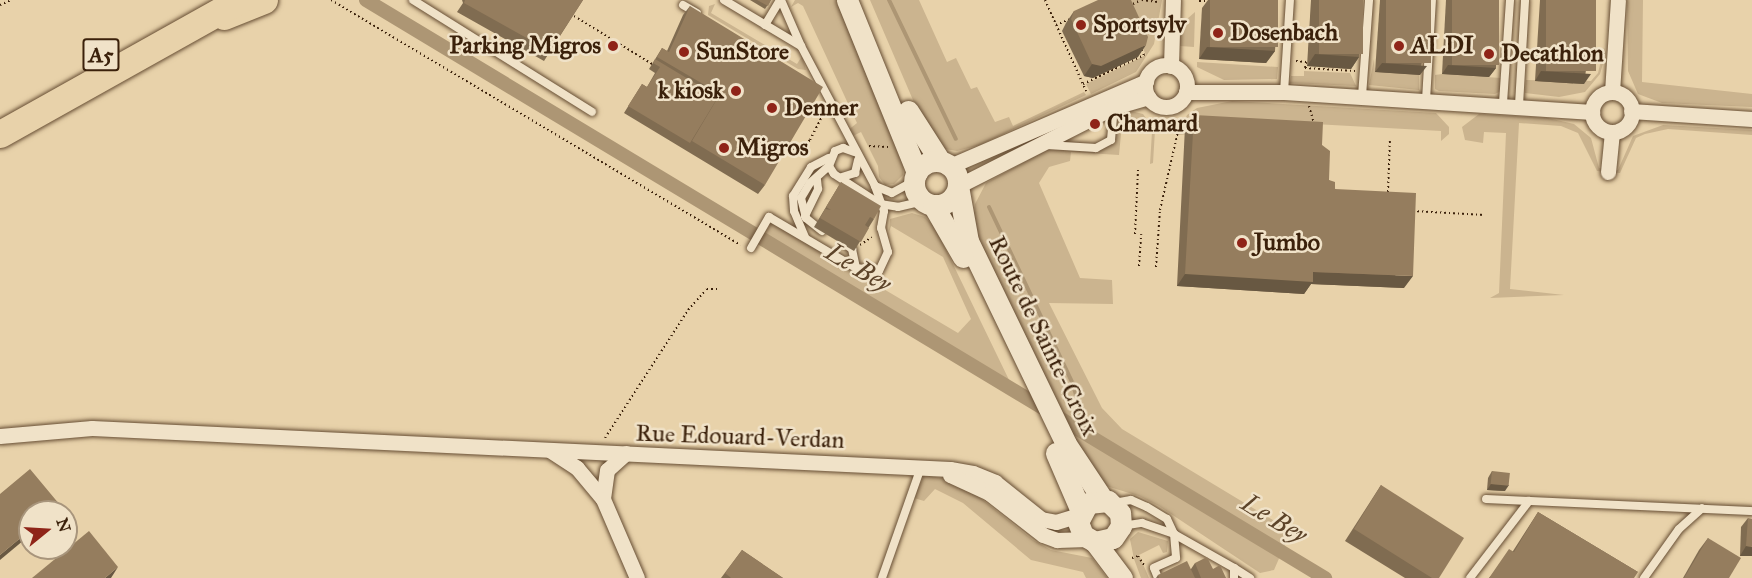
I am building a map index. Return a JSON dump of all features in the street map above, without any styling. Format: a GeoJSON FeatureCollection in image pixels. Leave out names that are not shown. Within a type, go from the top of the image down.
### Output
{"type":"FeatureCollection","features":[{"type":"Feature","properties":{"kind":"highway","name":"A5"},"geometry":{"type":"LineString","coordinates":[[0,113],[203,0]]}},
{"type":"Feature","properties":{"kind":"highway","name":"A5"},"geometry":{"type":"LineString","coordinates":[[0,134],[240,0]]}},
{"type":"Feature","properties":{"kind":"highway"},"geometry":{"type":"LineString","coordinates":[[178,34],[264,0]]}},
{"type":"Feature","properties":{"kind":"main road"},"geometry":{"type":"LineString","coordinates":[[847,0],[915,176],[928,203],[952,198],[958,186],[945,164],[920,135],[858,0]]}},
{"type":"Feature","properties":{"kind":"main road"},"geometry":{"type":"LineString","coordinates":[[915,176],[927,163],[945,164]]}},
{"type":"Feature","properties":{"kind":"main road","name":"Route de Sainte-Croix"},"geometry":{"type":"LineString","coordinates":[[958,186],[968,241],[1029,382],[1080,513]]}},
{"type":"Feature","properties":{"kind":"main road","name":"Route de Sainte-Croix"},"geometry":{"type":"LineString","coordinates":[[928,203],[951,232],[1029,382],[1066,444],[1107,502]]}},
{"type":"Feature","properties":{"kind":"main road"},"geometry":{"type":"LineString","coordinates":[[1122,578],[1080,529],[1080,513],[1088,503],[1107,502],[1120,513],[1119,530],[1130,568]]}},
{"type":"Feature","properties":{"kind":"main road"},"geometry":{"type":"LineString","coordinates":[[1092,541],[1107,541],[1119,530]]}},
{"type":"Feature","properties":{"kind":"street"},"geometry":{"type":"LineString","coordinates":[[1612,92],[1618,0]]}},
{"type":"Feature","properties":{"kind":"street"},"geometry":{"type":"LineString","coordinates":[[1168,1],[1171,66]]}},
{"type":"Feature","properties":{"kind":"street"},"geometry":{"type":"LineString","coordinates":[[945,164],[1146,81],[1155,69],[1171,66],[1184,75],[1186,92],[1179,103],[1166,107],[1149,97],[1114,106],[958,186]]}},
{"type":"Feature","properties":{"kind":"street"},"geometry":{"type":"LineString","coordinates":[[1146,81],[1149,97]]}},
{"type":"Feature","properties":{"kind":"street"},"geometry":{"type":"LineString","coordinates":[[1186,92],[1284,92],[1503,103],[1592,112]]}},
{"type":"Feature","properties":{"kind":"street"},"geometry":{"type":"LineString","coordinates":[[1612,92],[1623,96],[1631,111],[1624,128],[1612,132],[1596,124],[1592,112],[1600,96],[1612,92]]}},
{"type":"Feature","properties":{"kind":"street"},"geometry":{"type":"LineString","coordinates":[[1631,111],[1752,119]]}},
{"type":"Feature","properties":{"kind":"street"},"geometry":{"type":"LineString","coordinates":[[1608,171],[1612,132]]}},
{"type":"Feature","properties":{"kind":"street"},"geometry":{"type":"LineString","coordinates":[[0,436],[92,428],[626,453]]}},
{"type":"Feature","properties":{"kind":"street"},"geometry":{"type":"LineString","coordinates":[[549,449],[577,468],[603,499],[637,578]]}},
{"type":"Feature","properties":{"kind":"street","name":"Rue Edouard-Verdan"},"geometry":{"type":"LineString","coordinates":[[603,499],[608,470],[626,453],[921,467]]}},
{"type":"Feature","properties":{"kind":"street"},"geometry":{"type":"LineString","coordinates":[[921,467],[973,473],[995,482],[1048,521],[1080,513]]}},
{"type":"Feature","properties":{"kind":"street"},"geometry":{"type":"LineString","coordinates":[[921,467],[989,493],[1052,539],[1092,541]]}},
{"type":"Feature","properties":{"kind":"lane"},"geometry":{"type":"LineString","coordinates":[[413,0],[592,112]]}},
{"type":"Feature","properties":{"kind":"lane"},"geometry":{"type":"LineString","coordinates":[[724,0],[735,3],[765,25],[801,46]]}},
{"type":"Feature","properties":{"kind":"lane"},"geometry":{"type":"LineString","coordinates":[[765,25],[781,0]]}},
{"type":"Feature","properties":{"kind":"lane"},"geometry":{"type":"LineString","coordinates":[[751,249],[768,220],[806,238],[856,268],[871,273],[884,266],[888,255],[881,228],[882,207],[875,186],[820,86],[781,0]]}},
{"type":"Feature","properties":{"kind":"lane"},"geometry":{"type":"LineString","coordinates":[[1284,92],[1290,0]]}},
{"type":"Feature","properties":{"kind":"lane"},"geometry":{"type":"LineString","coordinates":[[1362,96],[1369,0]]}},
{"type":"Feature","properties":{"kind":"lane"},"geometry":{"type":"LineString","coordinates":[[1426,100],[1432,0]]}},
{"type":"Feature","properties":{"kind":"lane"},"geometry":{"type":"LineString","coordinates":[[1503,103],[1510,0]]}},
{"type":"Feature","properties":{"kind":"lane"},"geometry":{"type":"LineString","coordinates":[[1519,105],[1525,0]]}},
{"type":"Feature","properties":{"kind":"lane"},"geometry":{"type":"LineString","coordinates":[[683,5],[703,16]]}},
{"type":"Feature","properties":{"kind":"lane"},"geometry":{"type":"LineString","coordinates":[[810,80],[820,86]]}},
{"type":"Feature","properties":{"kind":"lane"},"geometry":{"type":"LineString","coordinates":[[1036,144],[1096,148],[1111,140],[1114,106]]}},
{"type":"Feature","properties":{"kind":"lane"},"geometry":{"type":"LineString","coordinates":[[806,238],[794,211],[793,196],[811,167],[825,164],[830,156],[843,148],[857,156]]}},
{"type":"Feature","properties":{"kind":"lane"},"geometry":{"type":"LineString","coordinates":[[830,156],[829,166],[817,180],[810,183],[801,198],[805,216],[850,248],[856,268]]}},
{"type":"Feature","properties":{"kind":"lane"},"geometry":{"type":"LineString","coordinates":[[842,177],[855,173],[857,156]]}},
{"type":"Feature","properties":{"kind":"lane"},"geometry":{"type":"LineString","coordinates":[[829,166],[882,207],[928,203]]}},
{"type":"Feature","properties":{"kind":"lane"},"geometry":{"type":"LineString","coordinates":[[875,186],[892,193],[915,176]]}},
{"type":"Feature","properties":{"kind":"lane"},"geometry":{"type":"LineString","coordinates":[[882,578],[921,467]]}},
{"type":"Feature","properties":{"kind":"lane"},"geometry":{"type":"LineString","coordinates":[[1486,499],[1752,511]]}},
{"type":"Feature","properties":{"kind":"lane"},"geometry":{"type":"LineString","coordinates":[[1107,502],[1131,500],[1167,519],[1174,534],[1177,567]]}},
{"type":"Feature","properties":{"kind":"lane"},"geometry":{"type":"LineString","coordinates":[[1470,578],[1529,501]]}},
{"type":"Feature","properties":{"kind":"lane"},"geometry":{"type":"LineString","coordinates":[[1644,578],[1679,529],[1702,508]]}},
{"type":"Feature","properties":{"kind":"lane"},"geometry":{"type":"LineString","coordinates":[[1119,530],[1142,522],[1174,534],[1250,578]]}},
{"type":"Feature","properties":{"kind":"lane"},"geometry":{"type":"LineString","coordinates":[[1158,578],[1154,568],[1167,567],[1176,558]]}},
{"type":"Feature","properties":{"kind":"lane"},"geometry":{"type":"LineString","coordinates":[[1234,568],[1234,578]]}},
{"type":"Feature","properties":{"kind":"path"},"geometry":{"type":"LineString","coordinates":[[0,4],[11,0]]}},
{"type":"Feature","properties":{"kind":"path"},"geometry":{"type":"LineString","coordinates":[[331,0],[722,234],[751,249]]}},
{"type":"Feature","properties":{"kind":"path"},"geometry":{"type":"LineString","coordinates":[[1045,0],[1089,97]]}},
{"type":"Feature","properties":{"kind":"path"},"geometry":{"type":"LineString","coordinates":[[1127,3],[1142,0],[1168,1]]}},
{"type":"Feature","properties":{"kind":"path"},"geometry":{"type":"LineString","coordinates":[[1199,1],[1214,1]]}},
{"type":"Feature","properties":{"kind":"path"},"geometry":{"type":"LineString","coordinates":[[574,16],[652,64]]}},
{"type":"Feature","properties":{"kind":"path"},"geometry":{"type":"LineString","coordinates":[[1056,25],[1075,16]]}},
{"type":"Feature","properties":{"kind":"path"},"geometry":{"type":"LineString","coordinates":[[1083,84],[1144,55],[1140,45]]}},
{"type":"Feature","properties":{"kind":"path"},"geometry":{"type":"LineString","coordinates":[[1286,61],[1306,62],[1305,68],[1364,71]]}},
{"type":"Feature","properties":{"kind":"path"},"geometry":{"type":"LineString","coordinates":[[1308,102],[1314,124]]}},
{"type":"Feature","properties":{"kind":"path"},"geometry":{"type":"LineString","coordinates":[[793,149],[802,147],[810,140],[826,111]]}},
{"type":"Feature","properties":{"kind":"path"},"geometry":{"type":"LineString","coordinates":[[1156,267],[1160,210],[1179,127]]}},
{"type":"Feature","properties":{"kind":"path"},"geometry":{"type":"LineString","coordinates":[[1388,201],[1390,138]]}},
{"type":"Feature","properties":{"kind":"path"},"geometry":{"type":"LineString","coordinates":[[788,146],[793,149],[795,155]]}},
{"type":"Feature","properties":{"kind":"path"},"geometry":{"type":"LineString","coordinates":[[869,146],[894,147]]}},
{"type":"Feature","properties":{"kind":"path"},"geometry":{"type":"LineString","coordinates":[[1135,234],[1138,170]]}},
{"type":"Feature","properties":{"kind":"path"},"geometry":{"type":"LineString","coordinates":[[1408,211],[1485,214]]}},
{"type":"Feature","properties":{"kind":"path"},"geometry":{"type":"LineString","coordinates":[[861,249],[863,241],[876,234],[872,230]]}},
{"type":"Feature","properties":{"kind":"path"},"geometry":{"type":"LineString","coordinates":[[1139,266],[1141,234]]}},
{"type":"Feature","properties":{"kind":"path"},"geometry":{"type":"LineString","coordinates":[[599,452],[607,432],[688,310],[707,289],[718,289]]}},
{"type":"Feature","properties":{"kind":"path"},"geometry":{"type":"LineString","coordinates":[[1130,568],[1138,556],[1141,564],[1154,568]]}},
{"type":"Feature","properties":{"kind":"shaded area"},"geometry":{"type":"Polygon","coordinates":[[[795,0],[837,0],[904,163],[903,175],[894,184],[885,185],[879,177],[878,166],[861,132],[853,136],[847,131],[857,123],[803,6],[798,3],[791,7],[795,0]]]}},
{"type":"Feature","properties":{"kind":"shaded area"},"geometry":{"type":"Polygon","coordinates":[[[870,0],[919,0],[947,62],[956,58],[971,89],[977,87],[995,122],[1009,117],[1013,126],[1084,92],[1086,95],[980,145],[957,151],[945,149],[936,143],[925,128],[870,0]]]}},
{"type":"Feature","properties":{"kind":"shaded area"},"geometry":{"type":"Polygon","coordinates":[[[1120,0],[1162,0],[1154,44],[1136,72],[1091,94],[1086,84],[1146,55],[1120,0]]]}},
{"type":"Feature","properties":{"kind":"shaded area"},"geometry":{"type":"Polygon","coordinates":[[[1627,0],[1643,0],[1642,82],[1752,94],[1752,107],[1662,103],[1638,94],[1628,71],[1627,0]]]}},
{"type":"Feature","properties":{"kind":"shaded area"},"geometry":{"type":"Polygon","coordinates":[[[715,4],[711,13],[797,64],[802,56],[806,70],[798,69],[708,15],[709,6],[715,4]]]}},
{"type":"Feature","properties":{"kind":"shaded area"},"geometry":{"type":"Polygon","coordinates":[[[1195,12],[1194,47],[1180,46],[1179,26],[1195,12]]]}},
{"type":"Feature","properties":{"kind":"shaded area"},"geometry":{"type":"Polygon","coordinates":[[[1604,48],[1606,53],[1600,74],[1585,92],[1559,97],[1525,93],[1526,80],[1591,81],[1598,73],[1604,48]]]}},
{"type":"Feature","properties":{"kind":"shaded area"},"geometry":{"type":"Polygon","coordinates":[[[1374,59],[1375,72],[1419,75],[1419,90],[1369,85],[1374,59]]]}},
{"type":"Feature","properties":{"kind":"shaded area"},"geometry":{"type":"Polygon","coordinates":[[[1197,62],[1278,67],[1277,79],[1224,80],[1197,67],[1197,62]]]}},
{"type":"Feature","properties":{"kind":"shaded area"},"geometry":{"type":"Polygon","coordinates":[[[1304,71],[1350,73],[1356,86],[1290,83],[1291,76],[1304,76],[1304,71]]]}},
{"type":"Feature","properties":{"kind":"shaded area"},"geometry":{"type":"Polygon","coordinates":[[[1435,75],[1501,78],[1501,91],[1495,94],[1439,91],[1435,89],[1435,75]]]}},
{"type":"Feature","properties":{"kind":"shaded area"},"geometry":{"type":"Polygon","coordinates":[[[1232,101],[1436,113],[1449,127],[1449,134],[1441,141],[1441,131],[1314,124],[1178,135],[1187,115],[1197,108],[1232,101]]]}},
{"type":"Feature","properties":{"kind":"shaded area"},"geometry":{"type":"Polygon","coordinates":[[[1131,111],[1143,114],[1155,130],[1153,163],[1150,164],[1152,132],[1143,132],[1143,124],[1122,123],[1119,155],[1071,152],[1070,161],[1049,167],[1039,183],[1080,278],[1112,280],[1113,304],[1049,303],[1102,408],[1122,429],[1291,531],[1274,570],[1260,573],[1159,506],[1139,496],[1103,485],[1081,452],[978,237],[973,221],[975,204],[986,183],[1048,149],[1096,151],[1115,142],[1117,116],[1131,111]]]}},
{"type":"Feature","properties":{"kind":"shaded area"},"geometry":{"type":"Polygon","coordinates":[[[1479,114],[1548,118],[1574,124],[1591,138],[1599,168],[1603,169],[1618,170],[1633,136],[1663,125],[1752,130],[1752,135],[1668,129],[1645,134],[1636,138],[1620,173],[1597,171],[1578,133],[1561,126],[1519,123],[1510,289],[1564,295],[1490,298],[1499,293],[1506,133],[1484,132],[1483,143],[1465,140],[1462,127],[1479,114]]]}},
{"type":"Feature","properties":{"kind":"shaded area"},"geometry":{"type":"Polygon","coordinates":[[[912,213],[925,217],[935,227],[1011,384],[763,234],[772,223],[958,333],[971,319],[943,257],[891,226],[889,232],[890,219],[912,213]]]}},
{"type":"Feature","properties":{"kind":"shaded area"},"geometry":{"type":"Polygon","coordinates":[[[924,475],[953,480],[969,489],[1033,540],[1051,550],[1092,558],[1107,578],[1086,578],[1083,572],[1031,560],[963,503],[935,489],[924,501],[914,498],[924,475]]]}},
{"type":"Feature","properties":{"kind":"shaded area"},"geometry":{"type":"Polygon","coordinates":[[[1138,532],[1168,541],[1167,552],[1163,553],[1159,545],[1139,555],[1149,578],[1141,578],[1134,559],[1130,539],[1138,532]]]}},
{"type":"Feature","properties":{"kind":"building"},"geometry":{"type":"Polygon","coordinates":[[[465,0],[583,0],[550,51],[464,3],[465,0]]]}},
{"type":"Feature","properties":{"kind":"building"},"geometry":{"type":"Polygon","coordinates":[[[757,0],[771,0],[768,6],[757,0]]]}},
{"type":"Feature","properties":{"kind":"building"},"geometry":{"type":"Polygon","coordinates":[[[1098,0],[1131,0],[1148,37],[1146,45],[1101,66],[1092,64],[1071,19],[1074,11],[1098,0]]]}},
{"type":"Feature","properties":{"kind":"building"},"geometry":{"type":"Polygon","coordinates":[[[1210,0],[1278,0],[1278,47],[1210,47],[1210,0]]]}},
{"type":"Feature","properties":{"kind":"building"},"geometry":{"type":"Polygon","coordinates":[[[1319,0],[1363,0],[1363,54],[1319,54],[1319,0]]]}},
{"type":"Feature","properties":{"kind":"building"},"geometry":{"type":"Polygon","coordinates":[[[1386,0],[1431,0],[1431,63],[1386,63],[1386,0]]]}},
{"type":"Feature","properties":{"kind":"building"},"geometry":{"type":"Polygon","coordinates":[[[1452,0],[1499,0],[1499,65],[1452,65],[1452,0]]]}},
{"type":"Feature","properties":{"kind":"building"},"geometry":{"type":"Polygon","coordinates":[[[1546,0],[1596,0],[1596,71],[1546,71],[1546,0]]]}},
{"type":"Feature","properties":{"kind":"building"},"geometry":{"type":"Polygon","coordinates":[[[690,6],[823,87],[765,185],[692,141],[720,94],[657,57],[662,48],[669,52],[690,6]]]}},
{"type":"Feature","properties":{"kind":"building"},"geometry":{"type":"Polygon","coordinates":[[[655,59],[718,97],[690,143],[628,106],[642,84],[647,87],[660,67],[653,63],[655,59]]]}},
{"type":"Feature","properties":{"kind":"building"},"geometry":{"type":"Polygon","coordinates":[[[1194,115],[1323,122],[1322,145],[1330,151],[1329,180],[1335,182],[1335,189],[1416,193],[1413,276],[1313,272],[1313,282],[1185,274],[1194,115]]]}},
{"type":"Feature","properties":{"kind":"building"},"geometry":{"type":"Polygon","coordinates":[[[841,182],[881,206],[874,219],[870,217],[865,225],[869,228],[861,242],[820,218],[825,209],[831,210],[826,207],[841,182]]]}},
{"type":"Feature","properties":{"kind":"building"},"geometry":{"type":"Polygon","coordinates":[[[30,469],[56,500],[18,500],[18,540],[0,555],[0,494],[30,469]]]}},
{"type":"Feature","properties":{"kind":"building"},"geometry":{"type":"Polygon","coordinates":[[[1492,471],[1510,473],[1509,486],[1491,484],[1492,471]]]}},
{"type":"Feature","properties":{"kind":"building"},"geometry":{"type":"Polygon","coordinates":[[[1381,485],[1464,538],[1439,578],[1432,578],[1354,529],[1381,485]]]}},
{"type":"Feature","properties":{"kind":"building"},"geometry":{"type":"Polygon","coordinates":[[[1538,512],[1638,572],[1634,578],[1489,578],[1509,549],[1514,552],[1538,512]]]}},
{"type":"Feature","properties":{"kind":"building"},"geometry":{"type":"Polygon","coordinates":[[[1748,518],[1752,519],[1752,547],[1746,546],[1748,518]]]}},
{"type":"Feature","properties":{"kind":"building"},"geometry":{"type":"Polygon","coordinates":[[[89,531],[118,567],[105,578],[32,578],[54,560],[78,560],[78,540],[89,531]]]}},
{"type":"Feature","properties":{"kind":"building"},"geometry":{"type":"Polygon","coordinates":[[[1708,538],[1741,558],[1729,578],[1684,578],[1708,538]]]}},
{"type":"Feature","properties":{"kind":"building"},"geometry":{"type":"Polygon","coordinates":[[[742,550],[783,578],[731,578],[725,573],[742,550]]]}},
{"type":"Feature","properties":{"kind":"building"},"geometry":{"type":"Polygon","coordinates":[[[1207,557],[1213,569],[1220,565],[1226,578],[1201,578],[1195,563],[1207,557]]]}},
{"type":"Feature","properties":{"kind":"building"},"geometry":{"type":"Polygon","coordinates":[[[1187,561],[1195,578],[1159,578],[1158,575],[1187,561]]]}},
{"type":"Feature","properties":{"kind":"waterway","name":"Le Bey"},"geometry":{"type":"LineString","coordinates":[[366,0],[1325,578]]}},
{"type":"Feature","properties":{"kind":"waterway"},"geometry":{"type":"LineString","coordinates":[[889,0],[956,139]]}},
{"type":"Feature","properties":{"kind":"waterway"},"geometry":{"type":"LineString","coordinates":[[989,207],[1073,384],[1086,432]]}},
{"type":"Feature","properties":{"kind":"place","name":"Sportsylv"},"geometry":{"type":"Point","coordinates":[1081,25]}},
{"type":"Feature","properties":{"kind":"place","name":"Dosenbach"},"geometry":{"type":"Point","coordinates":[1218,33]}},
{"type":"Feature","properties":{"kind":"place","name":"Parking Migros"},"geometry":{"type":"Point","coordinates":[613,46]}},
{"type":"Feature","properties":{"kind":"place","name":"ALDI"},"geometry":{"type":"Point","coordinates":[1399,46]}},
{"type":"Feature","properties":{"kind":"place","name":"SunStore"},"geometry":{"type":"Point","coordinates":[684,52]}},
{"type":"Feature","properties":{"kind":"place","name":"Decathlon"},"geometry":{"type":"Point","coordinates":[1489,54]}},
{"type":"Feature","properties":{"kind":"place","name":"k kiosk"},"geometry":{"type":"Point","coordinates":[736,91]}},
{"type":"Feature","properties":{"kind":"place","name":"Denner"},"geometry":{"type":"Point","coordinates":[772,108]}},
{"type":"Feature","properties":{"kind":"place","name":"Chamard"},"geometry":{"type":"Point","coordinates":[1095,124]}},
{"type":"Feature","properties":{"kind":"place","name":"Migros"},"geometry":{"type":"Point","coordinates":[724,148]}},
{"type":"Feature","properties":{"kind":"place","name":"Jumbo"},"geometry":{"type":"Point","coordinates":[1242,243]}}]}
